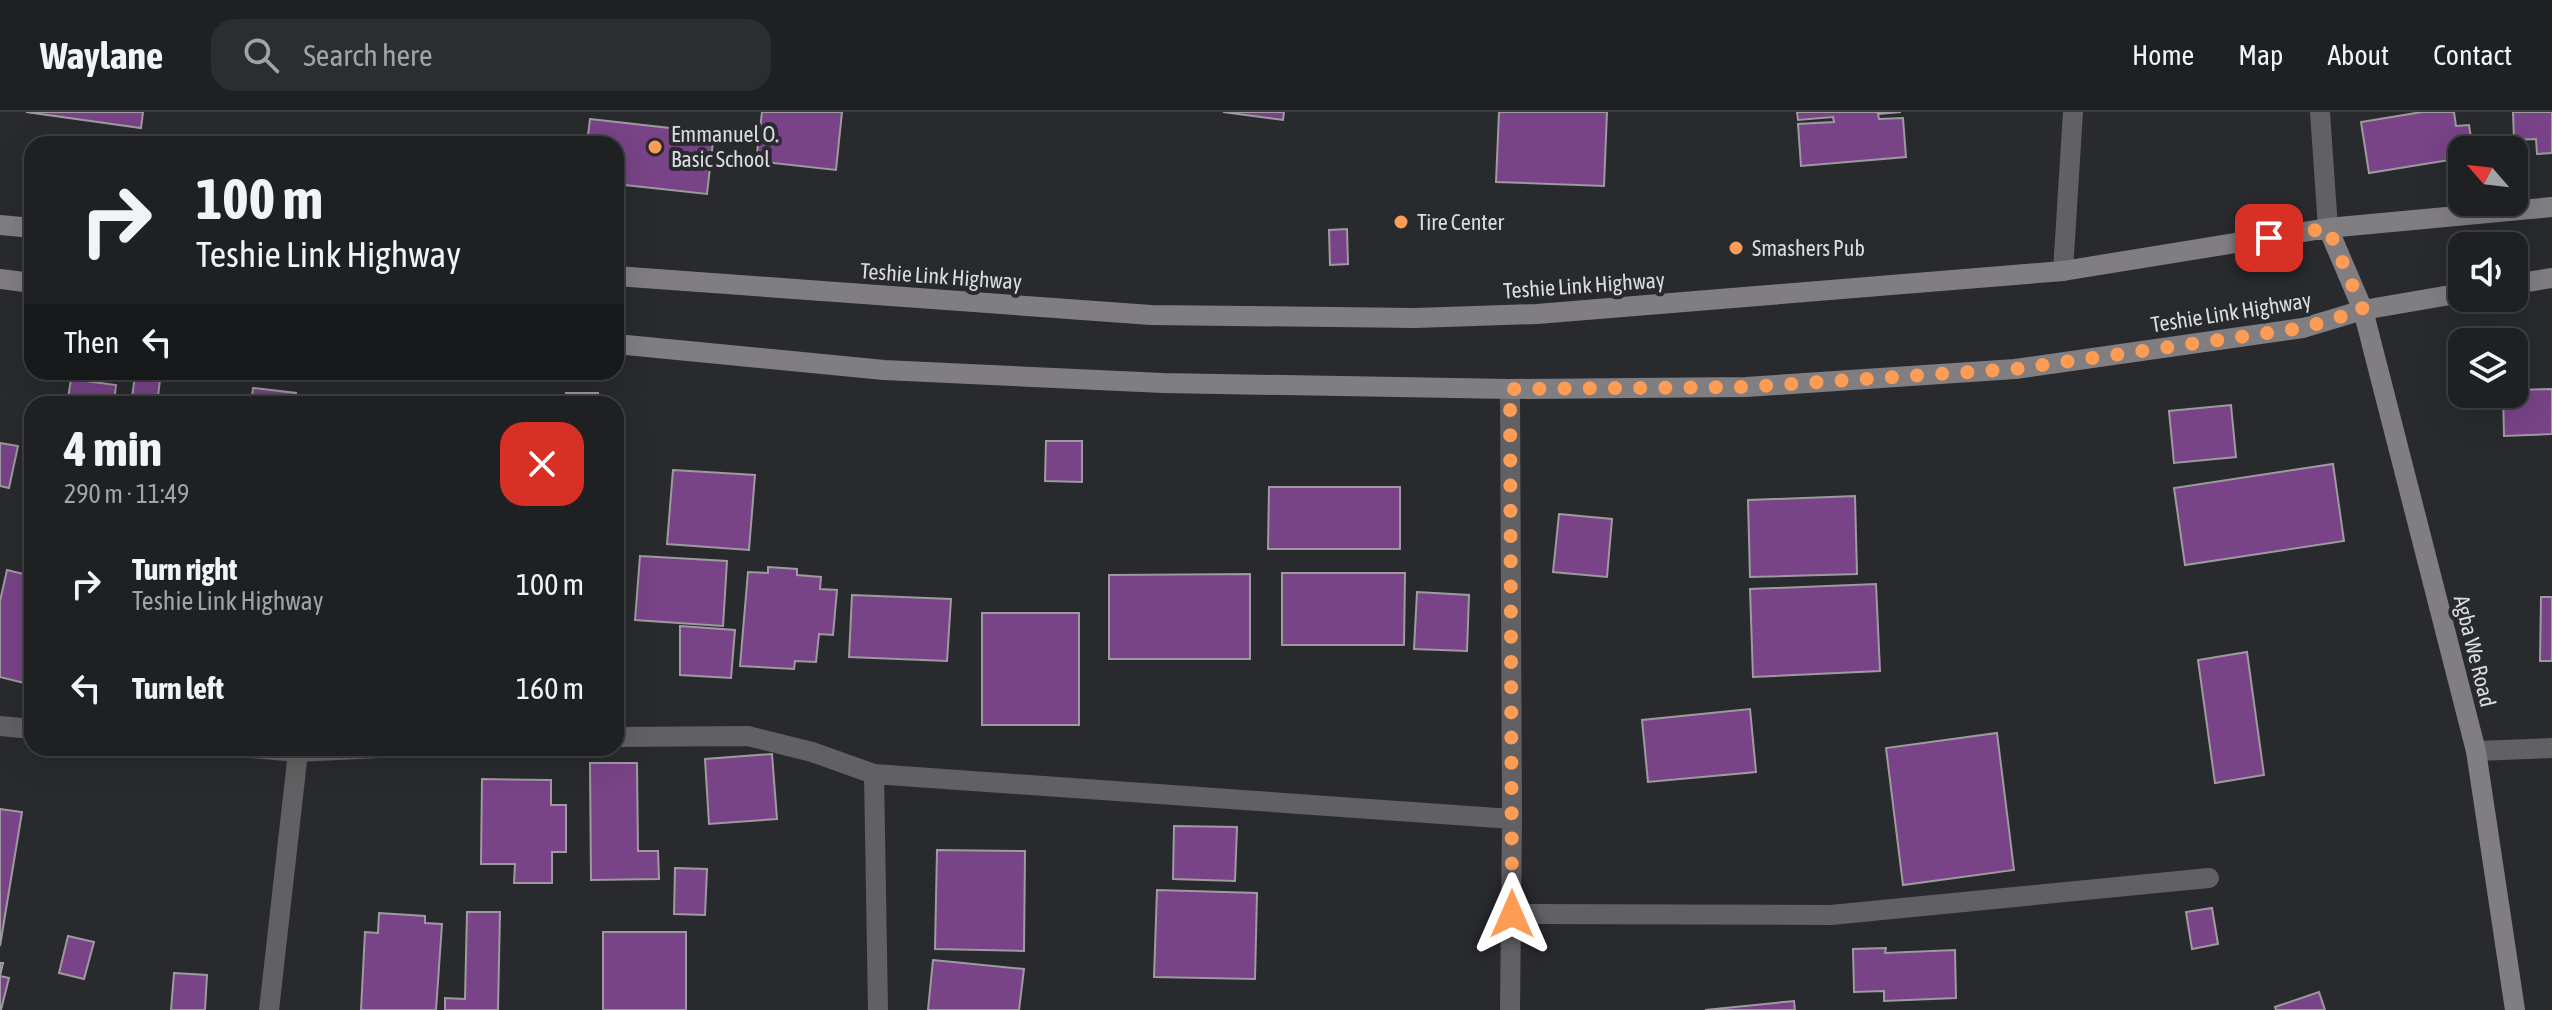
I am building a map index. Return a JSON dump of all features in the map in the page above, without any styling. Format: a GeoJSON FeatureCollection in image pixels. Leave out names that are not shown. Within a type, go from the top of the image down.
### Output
{"type":"FeatureCollection","features":[{"type":"Feature","properties":{"kind":"main road","name":"Teshie Link Highway"},"geometry":{"type":"LineString","coordinates":[[624,277],[1151,315],[1415,318],[1537,314],[2063,271],[2328,228],[2552,207]]}},
{"type":"Feature","properties":{"kind":"main road"},"geometry":{"type":"LineString","coordinates":[[0,225],[24,227]]}},
{"type":"Feature","properties":{"kind":"main road","name":"Agba We Road"},"geometry":{"type":"LineString","coordinates":[[2328,228],[2363,310],[2476,751],[2515,1010]]}},
{"type":"Feature","properties":{"kind":"main road"},"geometry":{"type":"LineString","coordinates":[[2528,282],[2552,278]]}},
{"type":"Feature","properties":{"kind":"main road"},"geometry":{"type":"LineString","coordinates":[[0,279],[24,282]]}},
{"type":"Feature","properties":{"kind":"main road","name":"Teshie Link Highway"},"geometry":{"type":"LineString","coordinates":[[624,345],[915,372],[1163,383],[1510,389],[1746,387],[2015,369],[2303,328],[2363,310],[2448,295]]}},
{"type":"Feature","properties":{"kind":"street"},"geometry":{"type":"LineString","coordinates":[[2063,271],[2073,112]]}},
{"type":"Feature","properties":{"kind":"street"},"geometry":{"type":"LineString","coordinates":[[2320,112],[2328,228]]}},
{"type":"Feature","properties":{"kind":"street"},"geometry":{"type":"LineString","coordinates":[[1510,389],[1510,1010]]}},
{"type":"Feature","properties":{"kind":"street"},"geometry":{"type":"LineString","coordinates":[[0,726],[24,728]]}},
{"type":"Feature","properties":{"kind":"street"},"geometry":{"type":"LineString","coordinates":[[624,737],[748,736],[812,752],[874,774],[1512,819]]}},
{"type":"Feature","properties":{"kind":"street"},"geometry":{"type":"LineString","coordinates":[[2476,751],[2552,748]]}},
{"type":"Feature","properties":{"kind":"street"},"geometry":{"type":"LineString","coordinates":[[269,1010],[298,756]]}},
{"type":"Feature","properties":{"kind":"street"},"geometry":{"type":"LineString","coordinates":[[874,774],[878,1010]]}},
{"type":"Feature","properties":{"kind":"street"},"geometry":{"type":"LineString","coordinates":[[1512,914],[1831,915],[2209,878]]}},
{"type":"Feature","properties":{"kind":"building"},"geometry":{"type":"Polygon","coordinates":[[[26,112],[143,112],[141,128],[26,112]]]}},
{"type":"Feature","properties":{"kind":"building"},"geometry":{"type":"Polygon","coordinates":[[[762,112],[842,112],[836,170],[756,161],[762,112]]]}},
{"type":"Feature","properties":{"kind":"building"},"geometry":{"type":"Polygon","coordinates":[[[1223,112],[1284,112],[1283,120],[1223,112]]]}},
{"type":"Feature","properties":{"kind":"building"},"geometry":{"type":"Polygon","coordinates":[[[1499,112],[1607,112],[1604,186],[1496,182],[1499,112]]]}},
{"type":"Feature","properties":{"kind":"building"},"geometry":{"type":"Polygon","coordinates":[[[1797,112],[1901,112],[1878,114],[1879,119],[1903,118],[1906,157],[1801,166],[1798,124],[1834,122],[1833,117],[1798,120],[1797,112]]]}},
{"type":"Feature","properties":{"kind":"building"},"geometry":{"type":"Polygon","coordinates":[[[2422,112],[2454,112],[2456,126],[2469,125],[2471,136],[2448,136],[2448,160],[2369,173],[2361,122],[2422,112]]]}},
{"type":"Feature","properties":{"kind":"building"},"geometry":{"type":"Polygon","coordinates":[[[2513,112],[2552,112],[2552,153],[2537,154],[2536,139],[2514,136],[2513,112]]]}},
{"type":"Feature","properties":{"kind":"building"},"geometry":{"type":"Polygon","coordinates":[[[590,119],[714,133],[707,194],[624,185],[624,136],[588,136],[590,119]]]}},
{"type":"Feature","properties":{"kind":"building"},"geometry":{"type":"Polygon","coordinates":[[[1347,229],[1348,264],[1330,265],[1329,230],[1347,229]]]}},
{"type":"Feature","properties":{"kind":"building"},"geometry":{"type":"Polygon","coordinates":[[[71,380],[116,385],[115,396],[68,396],[71,380]]]}},
{"type":"Feature","properties":{"kind":"building"},"geometry":{"type":"Polygon","coordinates":[[[134,380],[160,380],[158,396],[132,396],[134,380]]]}},
{"type":"Feature","properties":{"kind":"building"},"geometry":{"type":"Polygon","coordinates":[[[253,388],[296,393],[296,396],[252,396],[253,388]]]}},
{"type":"Feature","properties":{"kind":"building"},"geometry":{"type":"Polygon","coordinates":[[[2552,389],[2552,434],[2504,436],[2503,408],[2528,408],[2528,390],[2552,389]]]}},
{"type":"Feature","properties":{"kind":"building"},"geometry":{"type":"Polygon","coordinates":[[[566,393],[598,393],[598,396],[566,396],[566,393]]]}},
{"type":"Feature","properties":{"kind":"building"},"geometry":{"type":"Polygon","coordinates":[[[2231,405],[2236,457],[2174,463],[2169,411],[2231,405]]]}},
{"type":"Feature","properties":{"kind":"building"},"geometry":{"type":"Polygon","coordinates":[[[1046,441],[1082,441],[1082,482],[1045,481],[1046,441]]]}},
{"type":"Feature","properties":{"kind":"building"},"geometry":{"type":"Polygon","coordinates":[[[0,443],[18,446],[9,488],[0,486],[0,443]]]}},
{"type":"Feature","properties":{"kind":"building"},"geometry":{"type":"Polygon","coordinates":[[[2333,464],[2344,541],[2185,565],[2174,488],[2333,464]]]}},
{"type":"Feature","properties":{"kind":"building"},"geometry":{"type":"Polygon","coordinates":[[[673,470],[755,475],[749,550],[667,544],[673,470]]]}},
{"type":"Feature","properties":{"kind":"building"},"geometry":{"type":"Polygon","coordinates":[[[1269,487],[1400,487],[1400,549],[1268,549],[1269,487]]]}},
{"type":"Feature","properties":{"kind":"building"},"geometry":{"type":"Polygon","coordinates":[[[1855,496],[1857,574],[1750,577],[1748,500],[1855,496]]]}},
{"type":"Feature","properties":{"kind":"building"},"geometry":{"type":"Polygon","coordinates":[[[1559,514],[1612,519],[1607,577],[1553,572],[1559,514]]]}},
{"type":"Feature","properties":{"kind":"building"},"geometry":{"type":"Polygon","coordinates":[[[640,556],[727,561],[723,626],[635,620],[640,556]]]}},
{"type":"Feature","properties":{"kind":"building"},"geometry":{"type":"Polygon","coordinates":[[[768,567],[797,569],[797,575],[821,577],[820,589],[837,590],[833,635],[819,634],[816,662],[795,661],[794,669],[740,666],[748,572],[768,573],[768,567]]]}},
{"type":"Feature","properties":{"kind":"building"},"geometry":{"type":"Polygon","coordinates":[[[7,570],[24,574],[24,683],[0,677],[0,601],[7,570]]]}},
{"type":"Feature","properties":{"kind":"building"},"geometry":{"type":"Polygon","coordinates":[[[1282,573],[1405,573],[1404,645],[1282,645],[1282,573]]]}},
{"type":"Feature","properties":{"kind":"building"},"geometry":{"type":"Polygon","coordinates":[[[1250,574],[1250,659],[1109,659],[1109,575],[1250,574]]]}},
{"type":"Feature","properties":{"kind":"building"},"geometry":{"type":"Polygon","coordinates":[[[1876,584],[1880,671],[1753,677],[1750,589],[1876,584]]]}},
{"type":"Feature","properties":{"kind":"building"},"geometry":{"type":"Polygon","coordinates":[[[1417,592],[1469,595],[1467,651],[1414,649],[1417,592]]]}},
{"type":"Feature","properties":{"kind":"building"},"geometry":{"type":"Polygon","coordinates":[[[852,595],[951,599],[947,661],[849,657],[852,595]]]}},
{"type":"Feature","properties":{"kind":"building"},"geometry":{"type":"Polygon","coordinates":[[[2541,597],[2552,597],[2552,661],[2540,661],[2541,597]]]}},
{"type":"Feature","properties":{"kind":"building"},"geometry":{"type":"Polygon","coordinates":[[[982,613],[1079,613],[1079,725],[982,725],[982,613]]]}},
{"type":"Feature","properties":{"kind":"building"},"geometry":{"type":"Polygon","coordinates":[[[680,626],[735,630],[731,678],[680,675],[680,626]]]}},
{"type":"Feature","properties":{"kind":"building"},"geometry":{"type":"Polygon","coordinates":[[[2247,652],[2264,775],[2215,783],[2198,660],[2247,652]]]}},
{"type":"Feature","properties":{"kind":"building"},"geometry":{"type":"Polygon","coordinates":[[[1750,709],[1756,772],[1648,782],[1642,720],[1750,709]]]}},
{"type":"Feature","properties":{"kind":"building"},"geometry":{"type":"Polygon","coordinates":[[[1997,733],[2014,870],[1903,885],[1886,748],[1997,733]]]}},
{"type":"Feature","properties":{"kind":"building"},"geometry":{"type":"Polygon","coordinates":[[[772,754],[777,819],[709,824],[705,759],[772,754]]]}},
{"type":"Feature","properties":{"kind":"building"},"geometry":{"type":"Polygon","coordinates":[[[590,763],[637,763],[638,851],[658,851],[659,879],[591,880],[590,763]]]}},
{"type":"Feature","properties":{"kind":"building"},"geometry":{"type":"Polygon","coordinates":[[[482,779],[551,780],[551,805],[566,805],[566,852],[552,852],[552,883],[514,883],[515,864],[481,864],[482,779]]]}},
{"type":"Feature","properties":{"kind":"building"},"geometry":{"type":"Polygon","coordinates":[[[0,809],[22,812],[0,946],[0,809]]]}},
{"type":"Feature","properties":{"kind":"building"},"geometry":{"type":"Polygon","coordinates":[[[1174,826],[1237,827],[1235,881],[1173,879],[1174,826]]]}},
{"type":"Feature","properties":{"kind":"building"},"geometry":{"type":"Polygon","coordinates":[[[937,850],[1025,851],[1024,951],[935,949],[937,850]]]}},
{"type":"Feature","properties":{"kind":"building"},"geometry":{"type":"Polygon","coordinates":[[[675,868],[707,869],[705,915],[674,914],[675,868]]]}},
{"type":"Feature","properties":{"kind":"building"},"geometry":{"type":"Polygon","coordinates":[[[1157,890],[1257,893],[1255,979],[1154,977],[1157,890]]]}},
{"type":"Feature","properties":{"kind":"building"},"geometry":{"type":"Polygon","coordinates":[[[2212,908],[2218,944],[2192,949],[2186,912],[2212,908]]]}},
{"type":"Feature","properties":{"kind":"building"},"geometry":{"type":"Polygon","coordinates":[[[467,912],[500,912],[498,1010],[445,1010],[445,998],[465,999],[467,912]]]}},
{"type":"Feature","properties":{"kind":"building"},"geometry":{"type":"Polygon","coordinates":[[[379,913],[425,916],[425,923],[442,924],[436,1010],[361,1010],[365,932],[378,933],[379,913]]]}},
{"type":"Feature","properties":{"kind":"building"},"geometry":{"type":"Polygon","coordinates":[[[603,932],[686,932],[686,1010],[603,1010],[603,932]]]}},
{"type":"Feature","properties":{"kind":"building"},"geometry":{"type":"Polygon","coordinates":[[[68,936],[94,942],[84,979],[59,973],[68,936]]]}},
{"type":"Feature","properties":{"kind":"building"},"geometry":{"type":"Polygon","coordinates":[[[1886,948],[1885,953],[1955,950],[1956,998],[1884,1001],[1884,991],[1854,992],[1853,949],[1886,948]]]}},
{"type":"Feature","properties":{"kind":"building"},"geometry":{"type":"Polygon","coordinates":[[[933,960],[1024,969],[1019,1010],[928,1010],[933,960]]]}},
{"type":"Feature","properties":{"kind":"building"},"geometry":{"type":"Polygon","coordinates":[[[174,973],[207,975],[205,1010],[171,1010],[174,973]]]}},
{"type":"Feature","properties":{"kind":"building"},"geometry":{"type":"Polygon","coordinates":[[[0,976],[9,978],[1,1010],[0,1010],[0,976]]]}},
{"type":"Feature","properties":{"kind":"building"},"geometry":{"type":"Polygon","coordinates":[[[2319,992],[2325,1010],[2276,1010],[2275,1007],[2319,992]]]}},
{"type":"Feature","properties":{"kind":"building"},"geometry":{"type":"Polygon","coordinates":[[[1794,1001],[1795,1010],[1705,1010],[1794,1001]]]}},
{"type":"Feature","properties":{"kind":"place","name":"Emmanuel O. Basic School"},"geometry":{"type":"Point","coordinates":[655,147]}},
{"type":"Feature","properties":{"kind":"place","name":"Tire Center"},"geometry":{"type":"Point","coordinates":[1401,222]}},
{"type":"Feature","properties":{"kind":"place","name":"Smashers Pub"},"geometry":{"type":"Point","coordinates":[1736,248]}},
{"type":"Feature","properties":{"kind":"route"},"geometry":{"type":"LineString","coordinates":[[1512,914],[1510,389],[1746,387],[2015,369],[2303,328],[2363,310],[2328,228],[2269,238]]}}]}
